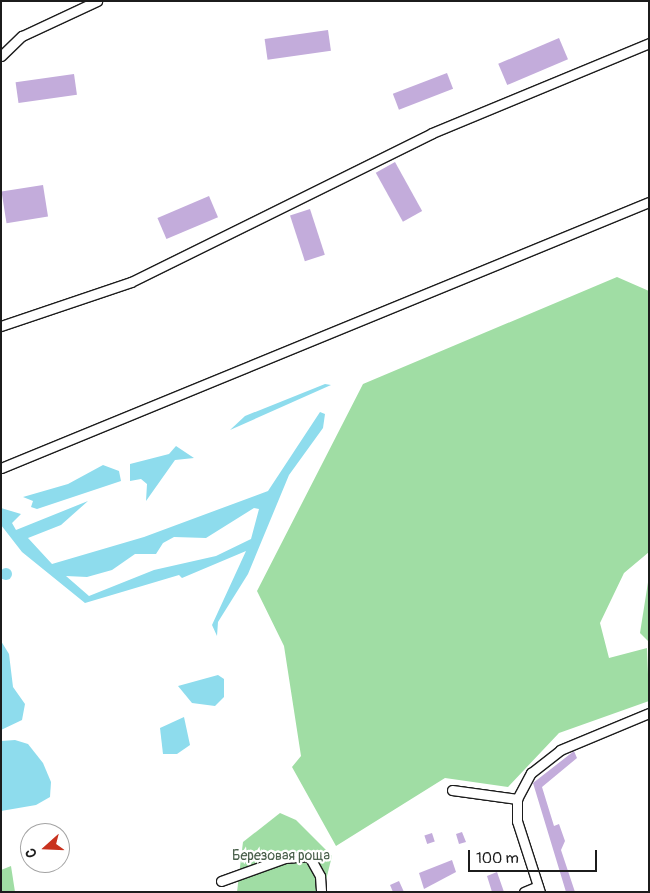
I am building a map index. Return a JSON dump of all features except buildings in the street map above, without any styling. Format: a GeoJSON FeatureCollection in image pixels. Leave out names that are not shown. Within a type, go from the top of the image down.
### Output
{"type":"FeatureCollection","features":[{"type":"Feature","properties":{"kind":"street"},"geometry":{"type":"LineString","coordinates":[[1,56],[22,36],[97,1]]}},
{"type":"Feature","properties":{"kind":"street"},"geometry":{"type":"LineString","coordinates":[[1,326],[131,282],[432,133],[649,43]]}},
{"type":"Feature","properties":{"kind":"street"},"geometry":{"type":"LineString","coordinates":[[1,468],[649,202]]}},
{"type":"Feature","properties":{"kind":"street"},"geometry":{"type":"LineString","coordinates":[[524,892],[539,889],[517,821],[517,799],[531,773],[560,750],[649,713]]}},
{"type":"Feature","properties":{"kind":"street"},"geometry":{"type":"LineString","coordinates":[[452,790],[517,799]]}},
{"type":"Feature","properties":{"kind":"street"},"geometry":{"type":"LineString","coordinates":[[221,882],[285,858],[308,856],[320,876],[321,892]]}},
{"type":"Feature","properties":{"kind":"green space"},"geometry":{"type":"Polygon","coordinates":[[[617,277],[649,291],[649,552],[624,573],[600,623],[609,658],[647,648],[649,701],[559,733],[508,787],[445,778],[336,846],[292,767],[301,756],[284,646],[257,591],[363,384],[617,277]]]}},
{"type":"Feature","properties":{"kind":"green space"},"geometry":{"type":"Polygon","coordinates":[[[649,576],[649,642],[640,633],[649,576]]]}},
{"type":"Feature","properties":{"kind":"green space","name":"Березовая роща"},"geometry":{"type":"Polygon","coordinates":[[[280,813],[296,820],[332,856],[323,892],[237,892],[243,842],[280,813]]]}},
{"type":"Feature","properties":{"kind":"green space"},"geometry":{"type":"Polygon","coordinates":[[[11,866],[15,892],[1,892],[1,870],[11,866]]]}},
{"type":"Feature","properties":{"kind":"water"},"geometry":{"type":"Polygon","coordinates":[[[325,384],[331,385],[230,430],[245,416],[325,384]]]}},
{"type":"Feature","properties":{"kind":"water"},"geometry":{"type":"Polygon","coordinates":[[[320,412],[325,414],[323,428],[289,475],[248,574],[218,622],[217,636],[212,625],[246,551],[182,578],[179,575],[85,603],[22,552],[1,525],[1,508],[21,514],[12,523],[16,530],[88,501],[61,525],[28,538],[52,564],[144,537],[268,491],[320,412]],[[254,508],[206,538],[174,537],[163,543],[156,554],[135,554],[112,570],[87,577],[66,576],[89,596],[154,570],[216,556],[251,539],[259,509],[254,508]]]}},
{"type":"Feature","properties":{"kind":"water"},"geometry":{"type":"Polygon","coordinates":[[[176,446],[194,458],[175,460],[146,501],[147,484],[141,479],[130,481],[130,464],[169,454],[176,446]]]}},
{"type":"Feature","properties":{"kind":"water"},"geometry":{"type":"Polygon","coordinates":[[[103,465],[119,471],[121,481],[37,509],[31,507],[33,501],[23,497],[68,484],[103,465]]]}},
{"type":"Feature","properties":{"kind":"water"},"geometry":{"type":"Polygon","coordinates":[[[6,568],[12,574],[6,580],[0,574],[6,568]]]}},
{"type":"Feature","properties":{"kind":"water"},"geometry":{"type":"Polygon","coordinates":[[[1,641],[9,654],[13,687],[25,704],[22,720],[1,730],[1,641]]]}},
{"type":"Feature","properties":{"kind":"water"},"geometry":{"type":"Polygon","coordinates":[[[218,675],[224,679],[224,697],[215,706],[192,703],[178,686],[218,675]]]}},
{"type":"Feature","properties":{"kind":"water"},"geometry":{"type":"Polygon","coordinates":[[[184,717],[190,745],[177,754],[163,754],[160,728],[184,717]]]}},
{"type":"Feature","properties":{"kind":"water"},"geometry":{"type":"Polygon","coordinates":[[[15,740],[28,744],[43,763],[51,782],[50,797],[36,805],[1,811],[1,741],[15,740]]]}}]}
